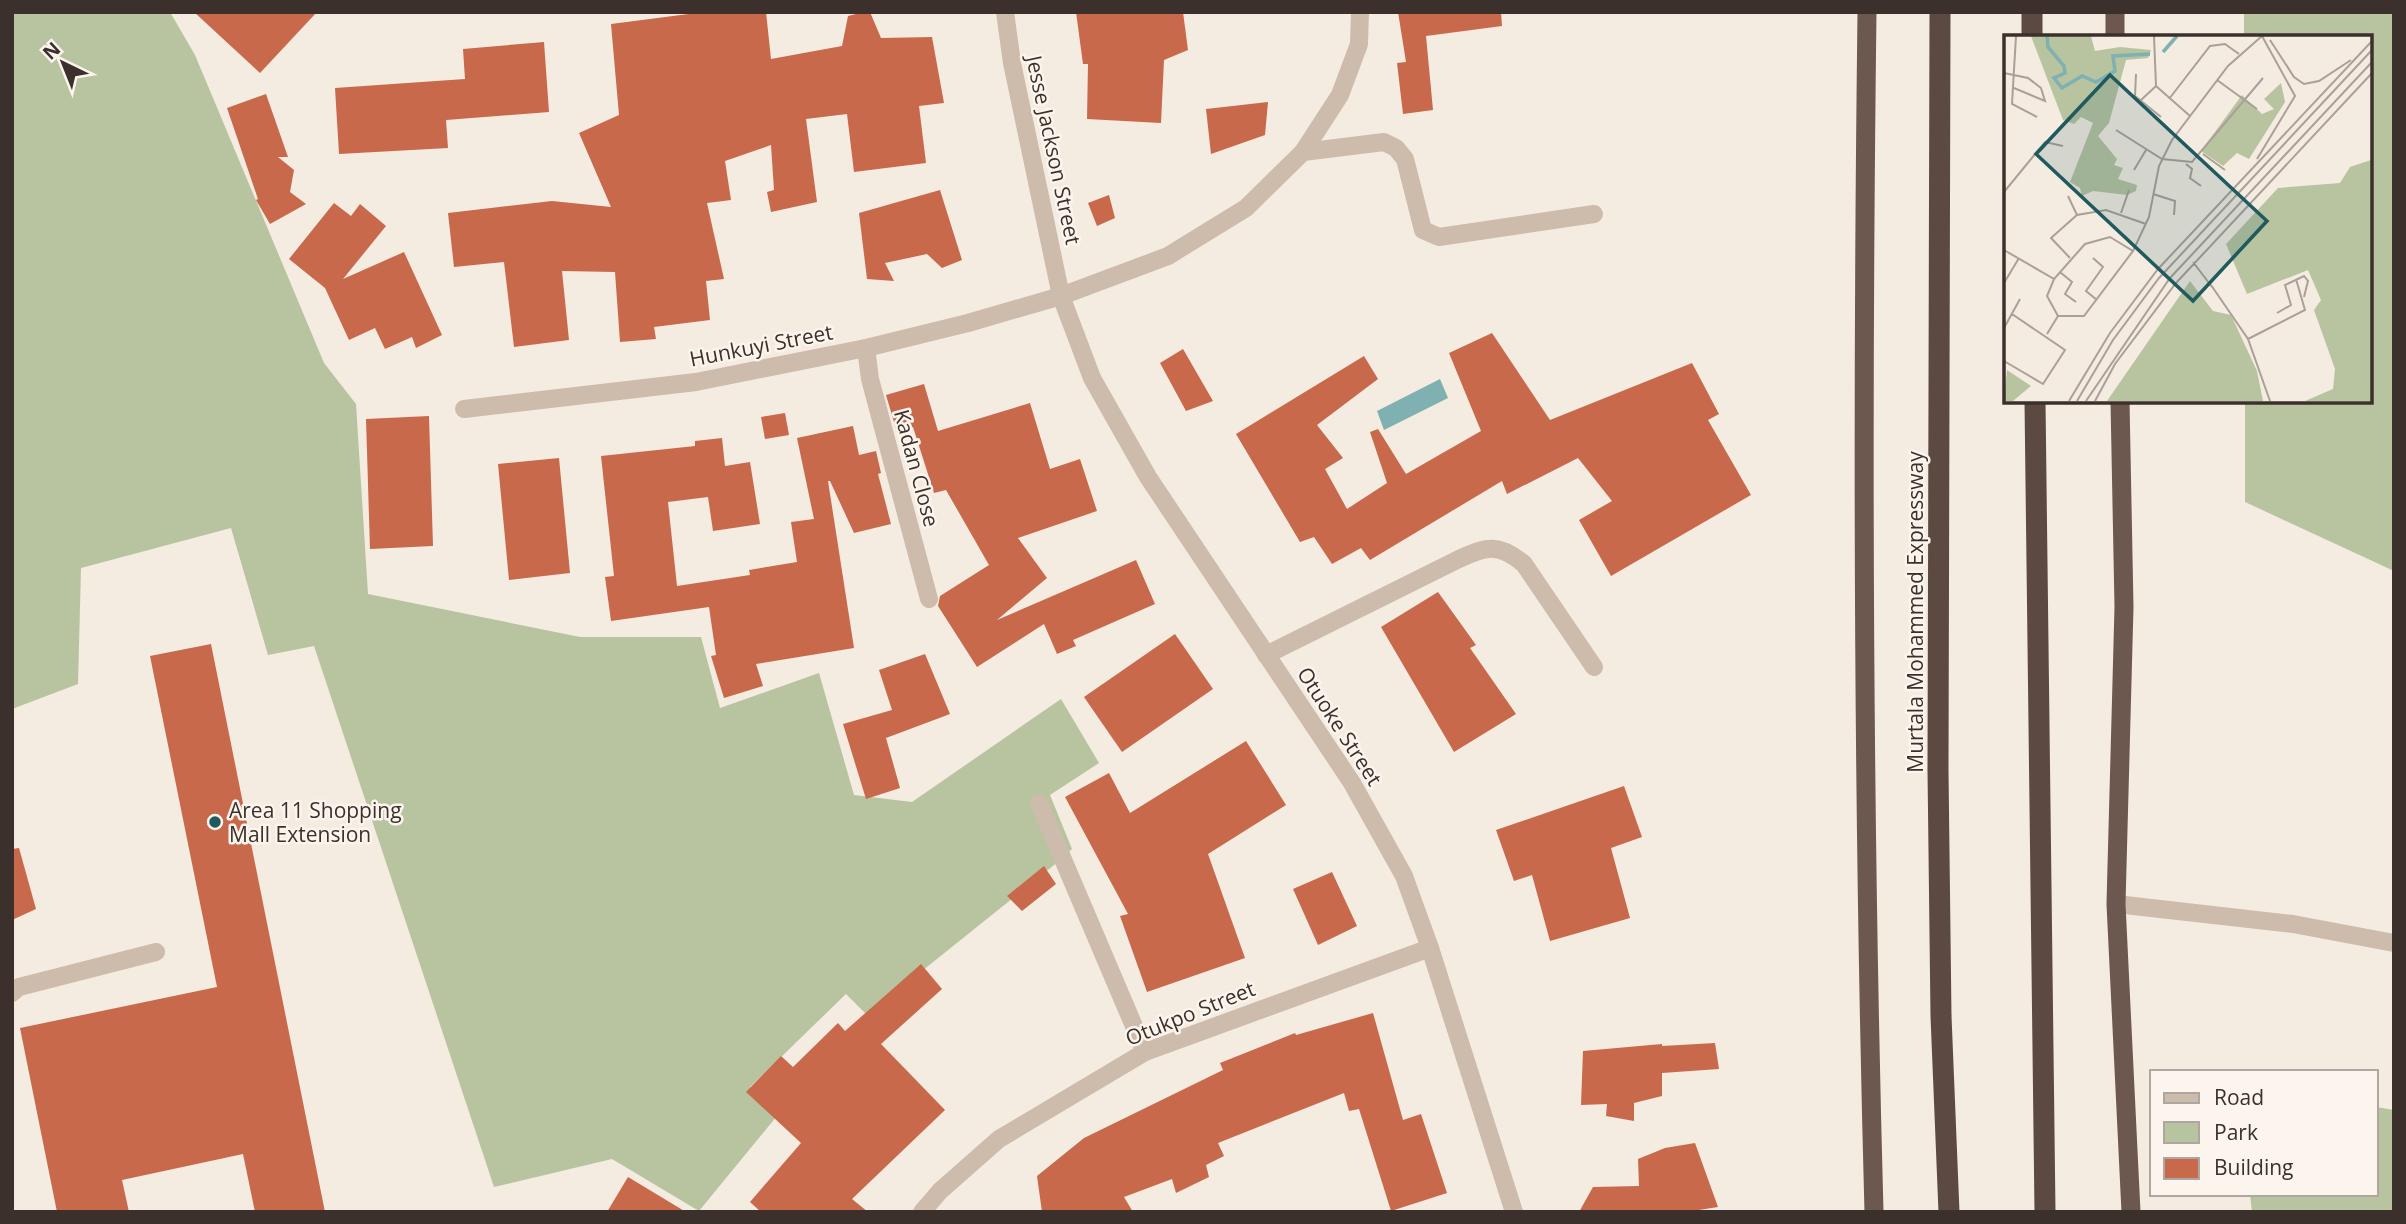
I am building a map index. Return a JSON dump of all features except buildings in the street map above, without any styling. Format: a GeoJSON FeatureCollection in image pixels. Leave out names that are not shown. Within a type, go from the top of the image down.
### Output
{"type":"FeatureCollection","features":[{"type":"Feature","properties":{"kind":"highway"},"geometry":{"type":"LineString","coordinates":[[1867,12],[1864,203],[1866,878],[1874,1212]]}},
{"type":"Feature","properties":{"kind":"highway","name":"Murtala Mohammed Expressway"},"geometry":{"type":"LineString","coordinates":[[1940,12],[1938,769],[1941,1016],[1949,1212]]}},
{"type":"Feature","properties":{"kind":"highway"},"geometry":{"type":"LineString","coordinates":[[2032,12],[2032,35]]}},
{"type":"Feature","properties":{"kind":"highway"},"geometry":{"type":"LineString","coordinates":[[2115,12],[2115,35]]}},
{"type":"Feature","properties":{"kind":"highway"},"geometry":{"type":"LineString","coordinates":[[2035,402],[2045,1212]]}},
{"type":"Feature","properties":{"kind":"highway"},"geometry":{"type":"LineString","coordinates":[[2120,402],[2123,607],[2116,904],[2131,1212]]}},
{"type":"Feature","properties":{"kind":"street","name":"Jesse Jackson Street"},"geometry":{"type":"LineString","coordinates":[[1005,12],[1012,63],[1061,296]]}},
{"type":"Feature","properties":{"kind":"street","name":"Hunkuyi Street"},"geometry":{"type":"LineString","coordinates":[[464,410],[696,382],[866,348],[968,323],[1061,296],[1168,256],[1246,208],[1303,152],[1340,95],[1359,44],[1360,12]]}},
{"type":"Feature","properties":{"kind":"street"},"geometry":{"type":"LineString","coordinates":[[1303,152],[1384,142],[1396,148],[1405,159],[1423,230],[1439,237],[1594,214]]}},
{"type":"Feature","properties":{"kind":"street","name":"Otuoke Street"},"geometry":{"type":"LineString","coordinates":[[1061,296],[1092,378],[1148,477],[1352,783],[1404,876],[1430,948],[1514,1212]]}},
{"type":"Feature","properties":{"kind":"street","name":"Kadan Close"},"geometry":{"type":"LineString","coordinates":[[866,348],[870,379],[929,599]]}},
{"type":"Feature","properties":{"kind":"street"},"geometry":{"type":"LineString","coordinates":[[1266,655],[1478,550],[1496,548],[1509,551],[1524,564],[1594,667]]}},
{"type":"Feature","properties":{"kind":"street"},"geometry":{"type":"LineString","coordinates":[[1039,803],[1145,1052]]}},
{"type":"Feature","properties":{"kind":"street"},"geometry":{"type":"LineString","coordinates":[[2116,904],[2293,924],[2394,943]]}},
{"type":"Feature","properties":{"kind":"street","name":"Otukpo Street"},"geometry":{"type":"LineString","coordinates":[[922,1212],[940,1191],[999,1139],[1145,1052],[1430,948]]}},
{"type":"Feature","properties":{"kind":"street"},"geometry":{"type":"LineString","coordinates":[[12,993],[19,987],[156,952]]}},
{"type":"Feature","properties":{"kind":"green space"},"geometry":{"type":"Polygon","coordinates":[[[12,12],[170,12],[195,55],[324,363],[356,404],[368,594],[580,637],[701,637],[720,708],[819,673],[854,795],[912,802],[1061,699],[1099,763],[1050,795],[1072,849],[867,1015],[846,994],[750,1087],[777,1116],[699,1211],[612,1159],[494,1187],[314,646],[268,655],[231,528],[81,568],[78,684],[12,709],[12,12]]]}},
{"type":"Feature","properties":{"kind":"green space"},"geometry":{"type":"Polygon","coordinates":[[[2244,12],[2394,12],[2394,571],[2245,502],[2245,402],[2371,402],[2371,35],[2244,35],[2244,12]]]}},
{"type":"Feature","properties":{"kind":"green space"},"geometry":{"type":"Polygon","coordinates":[[[2378,1107],[2394,1110],[2394,1212],[2252,1212],[2250,1196],[2378,1196],[2378,1107]]]}},
{"type":"Feature","properties":{"kind":"water"},"geometry":{"type":"Polygon","coordinates":[[[1440,379],[1448,398],[1384,430],[1377,411],[1440,379]]]}},
{"type":"Feature","properties":{"kind":"place","name":"Area 11 Shopping Mall Extension"},"geometry":{"type":"Point","coordinates":[215,822]}}]}
